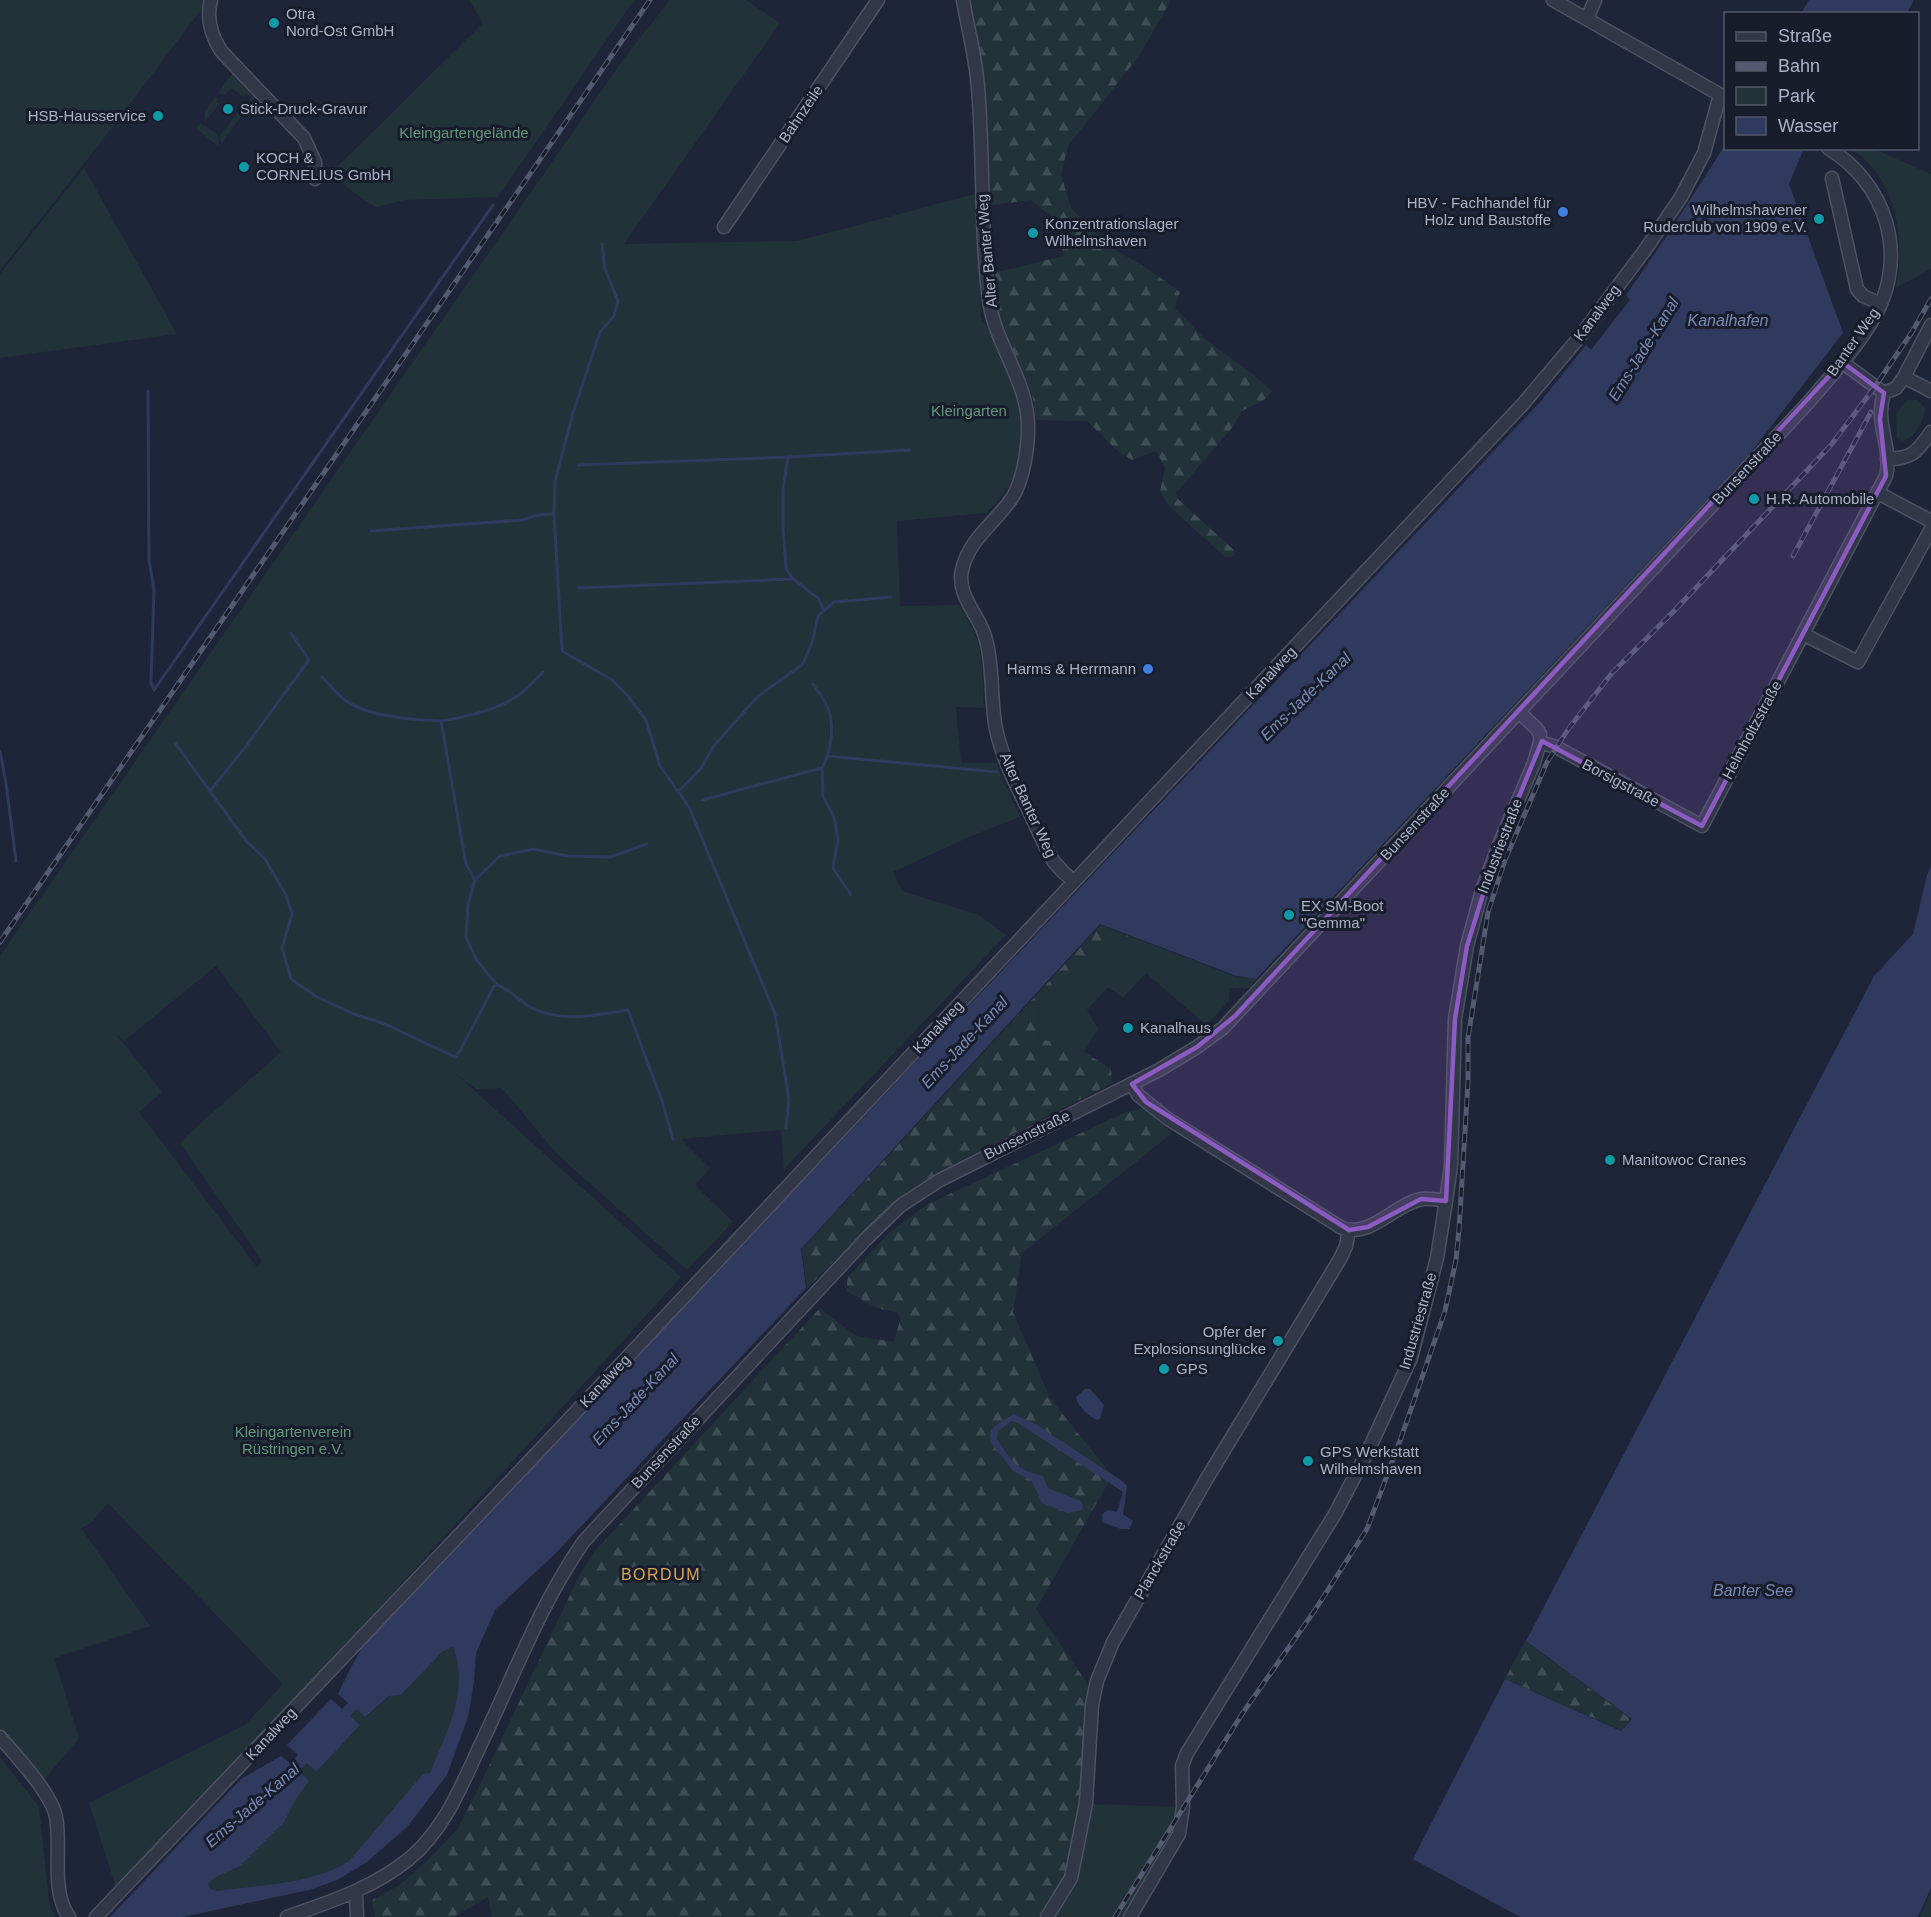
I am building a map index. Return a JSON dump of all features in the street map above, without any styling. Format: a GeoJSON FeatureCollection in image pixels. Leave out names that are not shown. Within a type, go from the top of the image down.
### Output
{"type":"FeatureCollection","features":[{"type":"Feature","properties":{"kind":"street"},"geometry":{"type":"LineString","coordinates":[[211,0],[208,9],[210,26],[216,43],[304,138],[315,162],[315,179]]}},
{"type":"Feature","properties":{"kind":"street","name":"Bahnzeile"},"geometry":{"type":"LineString","coordinates":[[724,227],[878,0]]}},
{"type":"Feature","properties":{"kind":"street","name":"Alter Banter Weg"},"geometry":{"type":"LineString","coordinates":[[963,0],[978,86],[983,231],[990,303],[1000,338],[1024,396],[1028,430],[1019,483],[1007,504],[974,542],[964,562],[961,573],[962,584],[967,602],[979,620],[987,641],[996,728],[1007,764],[1050,855],[1074,882]]}},
{"type":"Feature","properties":{"kind":"street"},"geometry":{"type":"LineString","coordinates":[[1552,0],[1723,97]]}},
{"type":"Feature","properties":{"kind":"street"},"geometry":{"type":"LineString","coordinates":[[1587,19],[1595,0]]}},
{"type":"Feature","properties":{"kind":"street","name":"Kanalweg"},"geometry":{"type":"LineString","coordinates":[[96,1917],[542,1449],[1523,404],[1582,334],[1690,183],[1708,142],[1723,97]]}},
{"type":"Feature","properties":{"kind":"street","name":"Banter Weg"},"geometry":{"type":"LineString","coordinates":[[1826,381],[1874,317],[1887,287],[1890,266],[1889,236],[1878,200],[1866,180],[1852,165],[1831,150]]}},
{"type":"Feature","properties":{"kind":"street"},"geometry":{"type":"LineString","coordinates":[[1832,178],[1857,289],[1863,296],[1881,304]]}},
{"type":"Feature","properties":{"kind":"street"},"geometry":{"type":"LineString","coordinates":[[1842,362],[1884,393],[1888,393],[1896,388],[1904,377],[1931,324]]}},
{"type":"Feature","properties":{"kind":"street"},"geometry":{"type":"LineString","coordinates":[[1904,377],[1931,391]]}},
{"type":"Feature","properties":{"kind":"street","name":"Bunsenstraße"},"geometry":{"type":"LineString","coordinates":[[287,1917],[356,1892],[390,1873],[424,1845],[450,1810],[549,1598],[584,1541],[866,1239],[900,1206],[939,1180],[1132,1084],[1197,1047],[1223,1028],[1826,381]]}},
{"type":"Feature","properties":{"kind":"street"},"geometry":{"type":"LineString","coordinates":[[1884,393],[1880,405],[1880,419],[1887,459],[1905,458],[1915,453],[1931,432]]}},
{"type":"Feature","properties":{"kind":"street","name":"Helmholtzstraße"},"geometry":{"type":"LineString","coordinates":[[1702,826],[1878,493],[1886,476],[1887,459]]}},
{"type":"Feature","properties":{"kind":"street"},"geometry":{"type":"LineString","coordinates":[[1878,493],[1931,521]]}},
{"type":"Feature","properties":{"kind":"street"},"geometry":{"type":"LineString","coordinates":[[1803,634],[1858,662],[1931,529]]}},
{"type":"Feature","properties":{"kind":"street"},"geometry":{"type":"LineString","coordinates":[[1519,712],[1536,728],[1540,734],[1540,742]]}},
{"type":"Feature","properties":{"kind":"street","name":"Borsigstraße"},"geometry":{"type":"LineString","coordinates":[[1540,742],[1556,747],[1702,826]]}},
{"type":"Feature","properties":{"kind":"street","name":"Industriestraße"},"geometry":{"type":"LineString","coordinates":[[1130,1917],[1179,1834],[1183,1807],[1182,1767],[1187,1753],[1335,1514],[1411,1358],[1437,1258],[1451,1166],[1455,1019],[1467,946],[1482,890],[1534,763],[1540,742]]}},
{"type":"Feature","properties":{"kind":"street"},"geometry":{"type":"LineString","coordinates":[[1132,1084],[1138,1095],[1168,1119],[1342,1228],[1349,1230],[1368,1227],[1421,1199],[1446,1201]]}},
{"type":"Feature","properties":{"kind":"street","name":"Planckstraße"},"geometry":{"type":"LineString","coordinates":[[1047,1917],[1071,1878],[1086,1803],[1092,1705],[1103,1662],[1206,1479],[1340,1258],[1346,1246],[1349,1230]]}},
{"type":"Feature","properties":{"kind":"street"},"geometry":{"type":"LineString","coordinates":[[0,1737],[49,1798],[56,1816],[60,1899],[69,1917]]}},
{"type":"Feature","properties":{"kind":"street"},"geometry":{"type":"LineString","coordinates":[[356,1892],[357,1917]]}},
{"type":"Feature","properties":{"kind":"highlighted area"},"geometry":{"type":"Polygon","coordinates":[[[1842,362],[1884,393],[1880,419],[1886,476],[1702,826],[1542,741],[1498,847],[1467,946],[1455,1019],[1446,1201],[1421,1199],[1368,1227],[1349,1230],[1146,1102],[1132,1084],[1197,1047],[1235,1016],[1842,362]]]}},
{"type":"Feature","properties":{"kind":"green space"},"geometry":{"type":"Polygon","coordinates":[[[0,0],[205,0],[203,7],[114,125],[0,271],[0,0]]]}},
{"type":"Feature","properties":{"kind":"green space","name":"Kleingartengelände"},"geometry":{"type":"Polygon","coordinates":[[[469,0],[634,0],[498,197],[405,200],[376,207],[330,174],[483,23],[469,0]]]}},
{"type":"Feature","properties":{"kind":"green space"},"geometry":{"type":"Polygon","coordinates":[[[670,0],[746,0],[780,23],[624,244],[797,241],[979,193],[981,318],[1004,354],[1021,395],[1026,428],[1021,461],[1007,489],[987,513],[897,521],[900,606],[958,605],[967,618],[978,642],[984,708],[956,707],[961,763],[996,763],[1020,817],[969,837],[893,872],[902,891],[979,915],[1006,935],[784,1169],[781,1130],[681,1139],[710,1168],[695,1185],[733,1222],[687,1270],[558,1155],[502,1088],[476,1089],[456,1074],[681,1277],[297,1698],[116,1888],[89,1803],[245,1725],[283,1684],[108,1503],[91,1523],[81,1528],[150,1626],[54,1658],[79,1738],[41,1783],[0,1734],[0,956],[625,57],[670,0]],[[216,966],[124,1041],[116,1034],[162,1092],[139,1112],[257,1267],[262,1261],[180,1143],[281,1052],[216,966]]]}},
{"type":"Feature","properties":{"kind":"green space"},"geometry":{"type":"Polygon","coordinates":[[[965,0],[1171,0],[1139,56],[1068,146],[1061,174],[1071,208],[1110,247],[1147,268],[1180,292],[1175,308],[1205,339],[1272,391],[1264,400],[1242,411],[1231,429],[1176,493],[1178,499],[1236,552],[1234,556],[1225,557],[1167,504],[1160,491],[1165,468],[1157,452],[1132,460],[1121,454],[1087,421],[1036,420],[1032,393],[1006,338],[991,290],[989,274],[1064,256],[1055,220],[1031,200],[984,206],[965,0]]]}},
{"type":"Feature","properties":{"kind":"green space"},"geometry":{"type":"Polygon","coordinates":[[[233,72],[256,96],[221,144],[220,135],[244,102],[247,104],[251,98],[246,94],[244,97],[231,88],[225,95],[218,93],[233,72]]]}},
{"type":"Feature","properties":{"kind":"green space"},"geometry":{"type":"Polygon","coordinates":[[[215,97],[219,104],[205,122],[205,111],[215,97]]]}},
{"type":"Feature","properties":{"kind":"green space"},"geometry":{"type":"Polygon","coordinates":[[[200,123],[217,134],[219,147],[196,128],[200,123]]]}},
{"type":"Feature","properties":{"kind":"green space"},"geometry":{"type":"Polygon","coordinates":[[[1852,150],[1876,150],[1931,174],[1931,269],[1896,288],[1899,250],[1894,211],[1879,176],[1867,161],[1852,150]]]}},
{"type":"Feature","properties":{"kind":"green space"},"geometry":{"type":"Polygon","coordinates":[[[84,168],[177,334],[0,358],[0,274],[84,168]]]}},
{"type":"Feature","properties":{"kind":"green space"},"geometry":{"type":"Polygon","coordinates":[[[1907,400],[1918,400],[1925,408],[1918,428],[1902,441],[1897,437],[1896,414],[1907,400]]]}},
{"type":"Feature","properties":{"kind":"green space"},"geometry":{"type":"Polygon","coordinates":[[[1101,925],[1129,936],[1084,960],[1038,1010],[1040,1039],[1069,1045],[1091,1056],[1111,1069],[1112,1083],[941,1171],[897,1199],[807,1288],[802,1249],[1101,925]]]}},
{"type":"Feature","properties":{"kind":"green space"},"geometry":{"type":"Polygon","coordinates":[[[1129,936],[1237,977],[1255,979],[1252,988],[1230,988],[1229,1001],[1206,1025],[1146,973],[1123,998],[1108,987],[1087,1010],[1098,1029],[1084,1052],[1040,1039],[1038,1010],[1084,960],[1129,936]]]}},
{"type":"Feature","properties":{"kind":"green space"},"geometry":{"type":"Polygon","coordinates":[[[1143,1108],[1172,1133],[1022,1253],[1013,1312],[1050,1398],[1112,1476],[1036,1609],[1087,1683],[1092,1709],[1085,1802],[1065,1874],[1039,1917],[492,1917],[488,1897],[453,1917],[375,1917],[372,1900],[398,1886],[426,1862],[457,1830],[578,1578],[594,1552],[820,1308],[856,1336],[894,1342],[900,1320],[898,1313],[877,1308],[846,1291],[848,1277],[889,1233],[926,1205],[1126,1112],[1143,1108]]]}},
{"type":"Feature","properties":{"kind":"green space"},"geometry":{"type":"Polygon","coordinates":[[[1525,1641],[1631,1719],[1621,1730],[1505,1679],[1525,1641]]]}},
{"type":"Feature","properties":{"kind":"green space"},"geometry":{"type":"Polygon","coordinates":[[[453,1647],[458,1663],[458,1695],[449,1727],[430,1773],[423,1775],[349,1861],[335,1869],[303,1879],[217,1891],[211,1889],[208,1884],[214,1878],[240,1866],[309,1781],[299,1771],[307,1763],[316,1772],[359,1725],[350,1716],[356,1709],[366,1717],[389,1696],[401,1695],[442,1652],[453,1647]]]}},
{"type":"Feature","properties":{"kind":"green space"},"geometry":{"type":"Polygon","coordinates":[[[0,1757],[39,1807],[49,1900],[55,1917],[0,1917],[0,1757]]]}},
{"type":"Feature","properties":{"kind":"green space"},"geometry":{"type":"Polygon","coordinates":[[[1091,1804],[1181,1807],[1176,1830],[1121,1917],[1051,1917],[1091,1804]]]}},
{"type":"Feature","properties":{"kind":"green space"},"geometry":{"type":"Polygon","coordinates":[[[1931,1891],[1931,1917],[1920,1917],[1931,1891]]]}},
{"type":"Feature","properties":{"kind":"water"},"geometry":{"type":"Polygon","coordinates":[[[1809,0],[1914,0],[1908,12],[1802,12],[1809,0]]]}},
{"type":"Feature","properties":{"kind":"water","name":"Kanalhafen"},"geometry":{"type":"Polygon","coordinates":[[[1724,147],[1724,150],[1803,151],[1789,184],[1843,333],[1749,455],[1256,979],[1237,976],[1100,924],[801,1249],[806,1288],[555,1554],[495,1610],[476,1653],[468,1717],[447,1775],[407,1827],[367,1862],[337,1880],[309,1890],[183,1917],[110,1917],[241,1779],[281,1756],[291,1764],[298,1755],[287,1745],[331,1699],[342,1709],[348,1703],[338,1694],[363,1646],[1541,401],[1586,345],[1591,350],[1630,300],[1626,295],[1724,147]],[[453,1647],[442,1652],[401,1695],[389,1696],[365,1717],[356,1709],[350,1716],[360,1725],[316,1772],[307,1763],[299,1771],[309,1781],[284,1822],[240,1866],[214,1878],[208,1884],[211,1889],[217,1891],[303,1879],[335,1869],[349,1861],[423,1774],[430,1773],[454,1711],[459,1679],[458,1663],[453,1647]]]}},
{"type":"Feature","properties":{"kind":"water","name":"Banter See"},"geometry":{"type":"Polygon","coordinates":[[[1931,866],[1931,1888],[1918,1917],[1520,1917],[1413,1859],[1505,1679],[1621,1731],[1632,1719],[1526,1641],[1874,976],[1913,934],[1931,866]]]}},
{"type":"Feature","properties":{"kind":"water"},"geometry":{"type":"Polygon","coordinates":[[[1085,1389],[1090,1389],[1104,1405],[1100,1419],[1097,1420],[1090,1416],[1079,1404],[1076,1397],[1085,1389]]]}},
{"type":"Feature","properties":{"kind":"water"},"geometry":{"type":"Polygon","coordinates":[[[1014,1414],[1037,1425],[1127,1486],[1123,1514],[1133,1521],[1129,1529],[1121,1529],[1102,1522],[1103,1513],[1109,1510],[1117,1512],[1123,1492],[1012,1421],[998,1431],[997,1439],[1015,1464],[1043,1476],[1048,1488],[1081,1501],[1083,1505],[1082,1510],[1068,1513],[1042,1503],[1031,1480],[1013,1471],[992,1444],[991,1430],[1014,1414]]]}},
{"type":"Feature","properties":{"kind":"waterway"},"geometry":{"type":"LineString","coordinates":[[154,690],[493,205]]}},
{"type":"Feature","properties":{"kind":"waterway"},"geometry":{"type":"LineString","coordinates":[[602,244],[605,269],[618,301],[614,316],[600,332],[573,413],[555,481],[554,514],[562,651],[612,680],[628,696],[646,720],[660,766],[689,807],[775,1014],[789,1099],[786,1128]]}},
{"type":"Feature","properties":{"kind":"waterway"},"geometry":{"type":"LineString","coordinates":[[148,391],[149,560],[154,590],[151,682],[154,690]]}},
{"type":"Feature","properties":{"kind":"waterway"},"geometry":{"type":"LineString","coordinates":[[824,610],[818,598],[793,579],[786,569],[783,490],[788,457],[910,450]]}},
{"type":"Feature","properties":{"kind":"waterway"},"geometry":{"type":"LineString","coordinates":[[578,465],[788,457]]}},
{"type":"Feature","properties":{"kind":"waterway"},"geometry":{"type":"LineString","coordinates":[[371,531],[522,520],[538,515],[554,514]]}},
{"type":"Feature","properties":{"kind":"waterway"},"geometry":{"type":"LineString","coordinates":[[578,588],[793,579]]}},
{"type":"Feature","properties":{"kind":"waterway"},"geometry":{"type":"LineString","coordinates":[[678,792],[702,767],[713,747],[757,697],[802,665],[812,643],[818,616],[834,602],[891,597]]}},
{"type":"Feature","properties":{"kind":"waterway"},"geometry":{"type":"LineString","coordinates":[[210,791],[309,660],[291,633]]}},
{"type":"Feature","properties":{"kind":"waterway"},"geometry":{"type":"LineString","coordinates":[[441,721],[492,709],[512,700],[543,672]]}},
{"type":"Feature","properties":{"kind":"waterway"},"geometry":{"type":"LineString","coordinates":[[322,677],[354,706],[378,714],[441,721],[466,864],[475,880]]}},
{"type":"Feature","properties":{"kind":"waterway"},"geometry":{"type":"LineString","coordinates":[[702,800],[822,768],[830,747],[832,731],[827,705],[813,684]]}},
{"type":"Feature","properties":{"kind":"waterway"},"geometry":{"type":"LineString","coordinates":[[175,743],[247,842],[265,859],[286,895],[292,914],[282,948],[291,979],[317,997],[354,1014],[385,1024],[455,1057],[494,986],[497,985],[532,1008],[544,1013],[568,1017],[628,1010],[662,1101],[673,1139]]}},
{"type":"Feature","properties":{"kind":"waterway"},"geometry":{"type":"LineString","coordinates":[[0,751],[16,861]]}},
{"type":"Feature","properties":{"kind":"waterway"},"geometry":{"type":"LineString","coordinates":[[828,756],[997,772]]}},
{"type":"Feature","properties":{"kind":"waterway"},"geometry":{"type":"LineString","coordinates":[[822,768],[823,796],[834,817],[838,840],[833,868],[851,895]]}},
{"type":"Feature","properties":{"kind":"waterway"},"geometry":{"type":"LineString","coordinates":[[497,985],[476,959],[466,937],[468,905],[475,880],[500,856],[533,849],[568,856],[610,857],[647,844]]}},
{"type":"Feature","properties":{"kind":"railway"},"geometry":{"type":"LineString","coordinates":[[0,942],[650,0]]}},
{"type":"Feature","properties":{"kind":"railway"},"geometry":{"type":"LineString","coordinates":[[1115,1917],[1242,1714],[1315,1610],[1367,1529],[1445,1311],[1456,1260],[1459,1229],[1468,1082],[1468,1038],[1488,912],[1505,860],[1547,762],[1569,728],[1612,673],[1831,445],[1874,388],[1931,299]]}},
{"type":"Feature","properties":{"kind":"railway"},"geometry":{"type":"LineString","coordinates":[[1793,556],[1871,412]]}},
{"type":"Feature","properties":{"kind":"place","name":"Otra Nord-Ost GmbH"},"geometry":{"type":"Point","coordinates":[274,23]}},
{"type":"Feature","properties":{"kind":"place","name":"Stick-Druck-Gravur"},"geometry":{"type":"Point","coordinates":[228,109]}},
{"type":"Feature","properties":{"kind":"place","name":"HSB-Hausservice"},"geometry":{"type":"Point","coordinates":[158,116]}},
{"type":"Feature","properties":{"kind":"place","name":"KOCH & CORNELIUS GmbH"},"geometry":{"type":"Point","coordinates":[244,167]}},
{"type":"Feature","properties":{"kind":"place","name":"HBV - Fachhandel für Holz und Baustoffe"},"geometry":{"type":"Point","coordinates":[1563,212]}},
{"type":"Feature","properties":{"kind":"place","name":"Wilhelmshavener Ruderclub von 1909 e.V."},"geometry":{"type":"Point","coordinates":[1819,219]}},
{"type":"Feature","properties":{"kind":"place","name":"Konzentrationslager Wilhelmshaven"},"geometry":{"type":"Point","coordinates":[1033,233]}},
{"type":"Feature","properties":{"kind":"place","name":"H.R. Automobile"},"geometry":{"type":"Point","coordinates":[1754,499]}},
{"type":"Feature","properties":{"kind":"place","name":"Harms & Herrmann"},"geometry":{"type":"Point","coordinates":[1148,669]}},
{"type":"Feature","properties":{"kind":"place","name":"EX SM-Boot \"Gemma\""},"geometry":{"type":"Point","coordinates":[1289,915]}},
{"type":"Feature","properties":{"kind":"place","name":"Kanalhaus"},"geometry":{"type":"Point","coordinates":[1128,1028]}},
{"type":"Feature","properties":{"kind":"place","name":"Manitowoc Cranes"},"geometry":{"type":"Point","coordinates":[1610,1160]}},
{"type":"Feature","properties":{"kind":"place","name":"Opfer der Explosionsunglücke"},"geometry":{"type":"Point","coordinates":[1278,1341]}},
{"type":"Feature","properties":{"kind":"place","name":"GPS"},"geometry":{"type":"Point","coordinates":[1164,1369]}},
{"type":"Feature","properties":{"kind":"place","name":"GPS Werkstatt Wilhelmshaven"},"geometry":{"type":"Point","coordinates":[1308,1461]}},
{"type":"Feature","properties":{"kind":"district","name":"BORDUM"},"geometry":{"type":"Point","coordinates":[661,1574]}},
{"type":"Feature","properties":{"kind":"water label","name":"Ems-Jade-Kanal"},"geometry":{"type":"Point","coordinates":[1643,349]}},
{"type":"Feature","properties":{"kind":"water label","name":"Ems-Jade-Kanal"},"geometry":{"type":"Point","coordinates":[1305,696]}},
{"type":"Feature","properties":{"kind":"water label","name":"Ems-Jade-Kanal"},"geometry":{"type":"Point","coordinates":[964,1042]}},
{"type":"Feature","properties":{"kind":"water label","name":"Ems-Jade-Kanal"},"geometry":{"type":"Point","coordinates":[635,1399]}},
{"type":"Feature","properties":{"kind":"water label","name":"Ems-Jade-Kanal"},"geometry":{"type":"Point","coordinates":[252,1805]}},
{"type":"Feature","properties":{"kind":"park label","name":"Kleingarten"},"geometry":{"type":"Point","coordinates":[969,411]}},
{"type":"Feature","properties":{"kind":"park label","name":"Kleingartenverein Rüstringen e.V."},"geometry":{"type":"Point","coordinates":[293,1440]}}]}
